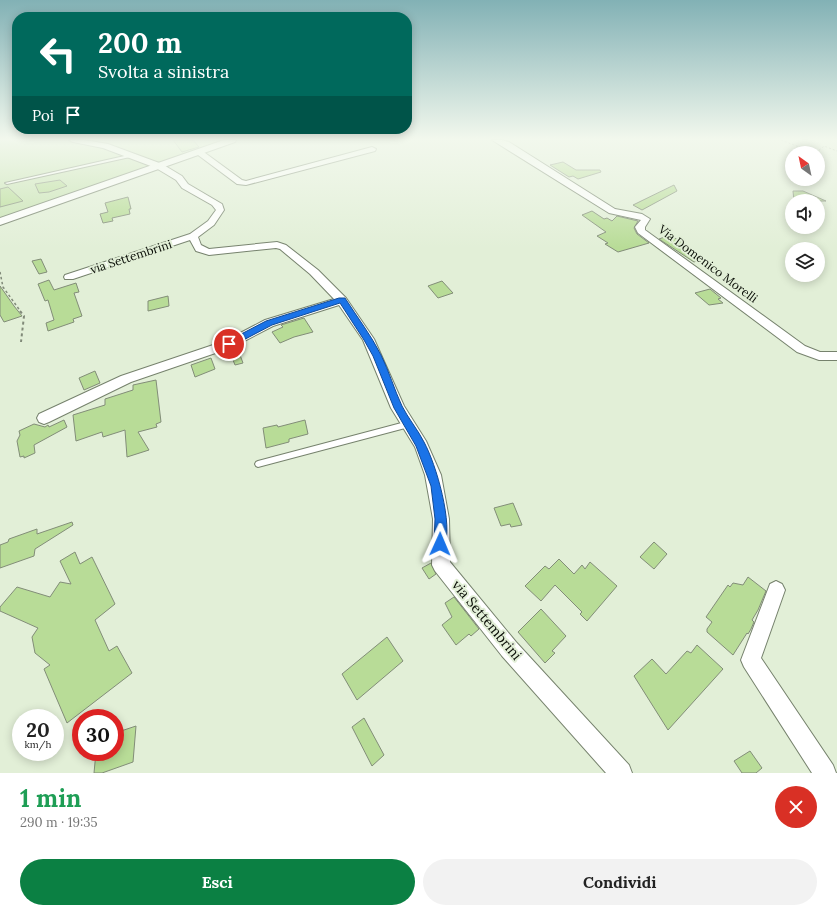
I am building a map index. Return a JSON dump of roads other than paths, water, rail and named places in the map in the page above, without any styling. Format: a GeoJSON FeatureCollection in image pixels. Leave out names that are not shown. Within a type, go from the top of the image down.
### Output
{"type":"FeatureCollection","features":[{"type":"Feature","properties":{"kind":"street"},"geometry":{"type":"LineString","coordinates":[[0,222],[130,176]]}},
{"type":"Feature","properties":{"kind":"street","name":"via Settembrini"},"geometry":{"type":"LineString","coordinates":[[69,277],[193,236],[211,223],[220,210],[219,206],[215,202],[185,186],[175,176]]}},
{"type":"Feature","properties":{"kind":"street"},"geometry":{"type":"LineString","coordinates":[[232,176],[240,182],[246,183],[272,176]]}},
{"type":"Feature","properties":{"kind":"street","name":"Via Domenico Morelli"},"geometry":{"type":"LineString","coordinates":[[557,176],[615,213],[635,215],[646,219],[640,227],[641,231],[801,349],[819,356],[837,356]]}},
{"type":"Feature","properties":{"kind":"street","name":"via Settembrini"},"geometry":{"type":"LineString","coordinates":[[193,236],[196,247],[209,252],[277,245],[283,247],[314,272],[342,300],[368,339],[377,356],[398,408],[421,445],[436,486],[440,519],[441,565],[510,648],[621,773]]}},
{"type":"Feature","properties":{"kind":"street"},"geometry":{"type":"LineString","coordinates":[[44,418],[126,379],[229,344],[269,323],[342,300]]}},
{"type":"Feature","properties":{"kind":"street"},"geometry":{"type":"LineString","coordinates":[[776,590],[751,660],[825,773]]}},
{"type":"Feature","properties":{"kind":"lane"},"geometry":{"type":"LineString","coordinates":[[7,183],[38,176]]}},
{"type":"Feature","properties":{"kind":"lane"},"geometry":{"type":"LineString","coordinates":[[258,464],[409,424]]}}]}
